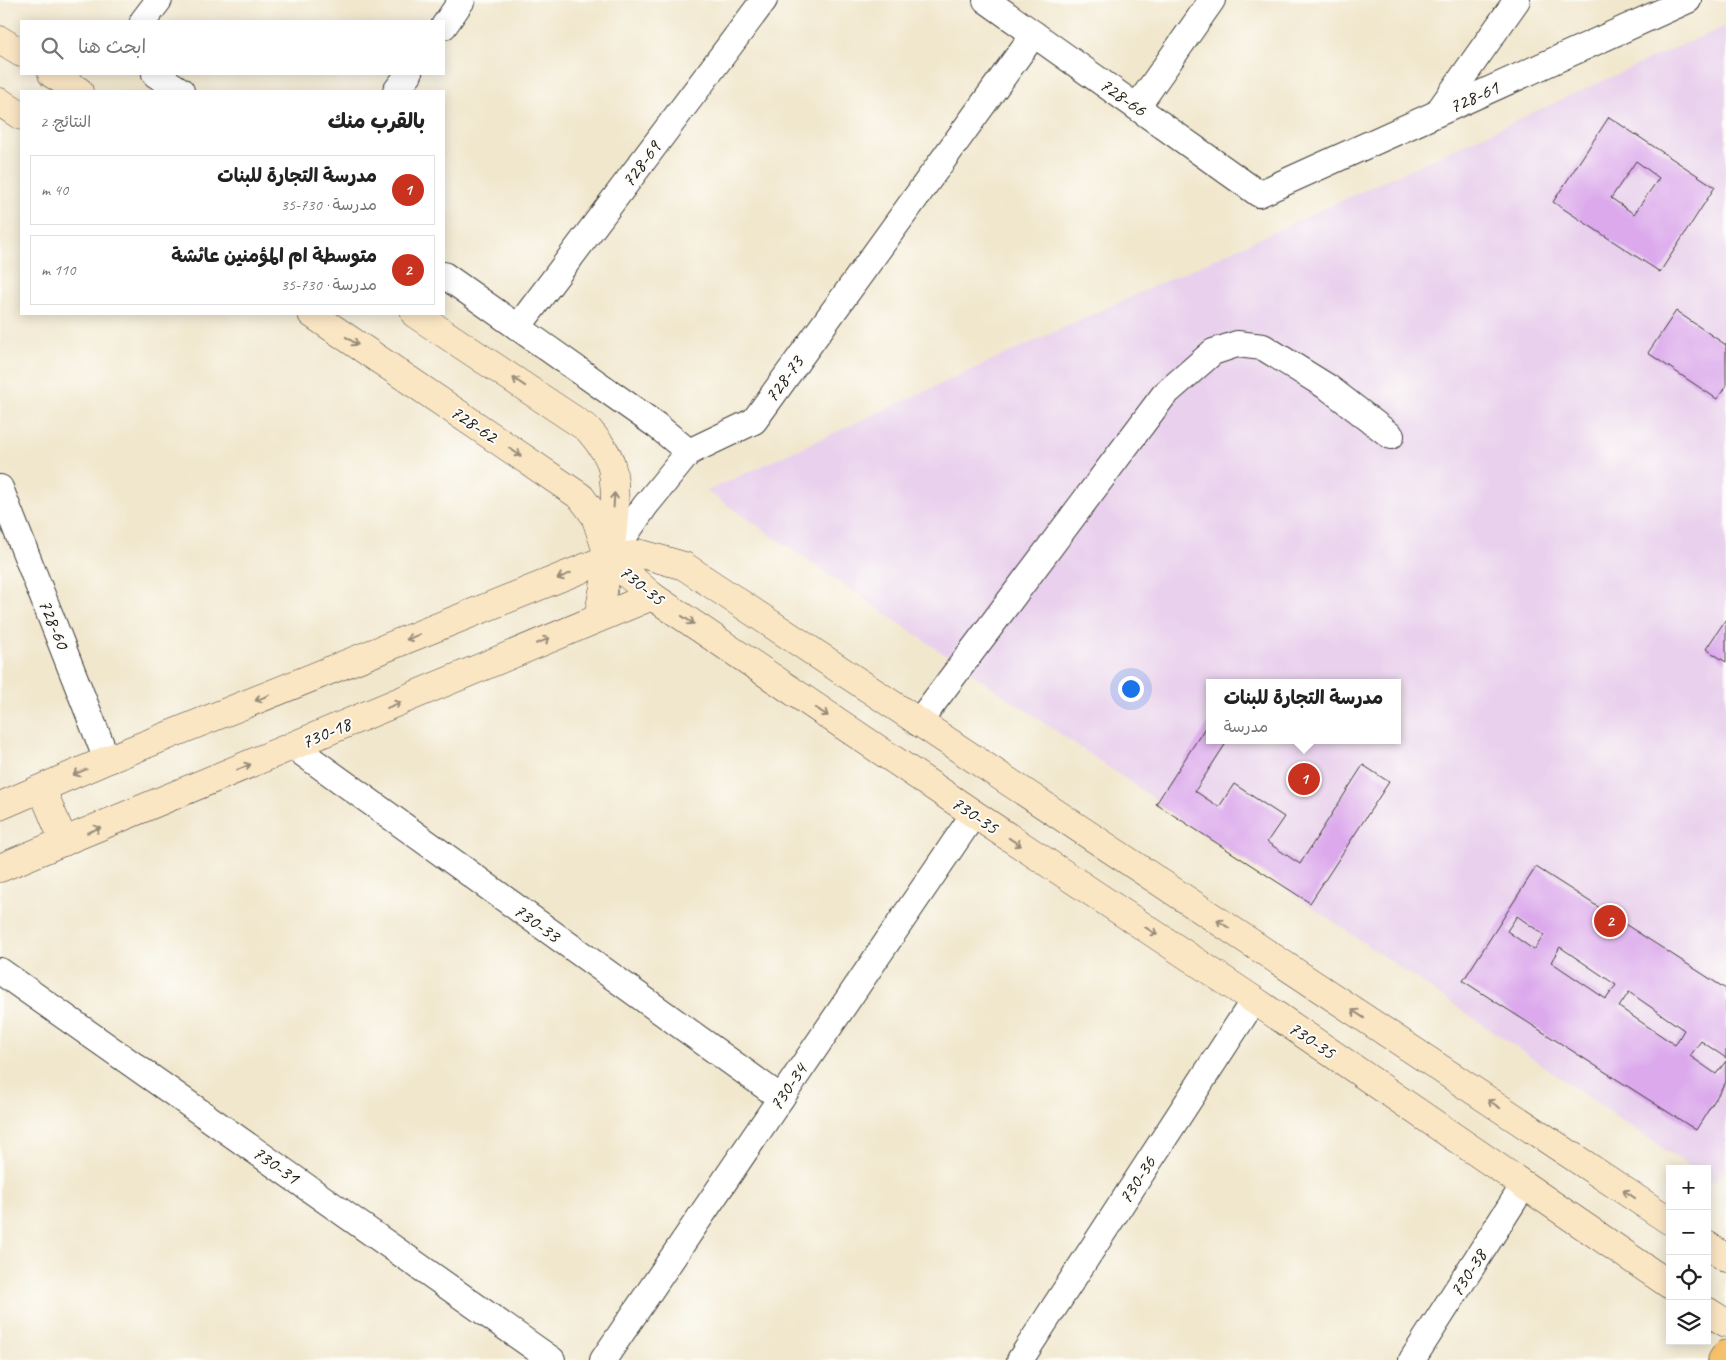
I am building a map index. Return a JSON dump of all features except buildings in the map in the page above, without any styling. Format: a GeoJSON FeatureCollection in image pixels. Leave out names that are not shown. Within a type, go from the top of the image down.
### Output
{"type":"FeatureCollection","features":[{"type":"Feature","properties":{"kind":"main road"},"geometry":{"type":"LineString","coordinates":[[1722,1360],[1726,1354]]}},
{"type":"Feature","properties":{"kind":"street"},"geometry":{"type":"LineString","coordinates":[[144,20],[159,0]]}},
{"type":"Feature","properties":{"kind":"street"},"geometry":{"type":"LineString","coordinates":[[445,25],[462,0]]}},
{"type":"Feature","properties":{"kind":"street","name":"728-69"},"geometry":{"type":"LineString","coordinates":[[518,328],[764,0]]}},
{"type":"Feature","properties":{"kind":"street","name":"728-66"},"geometry":{"type":"LineString","coordinates":[[986,0],[1259,194]]}},
{"type":"Feature","properties":{"kind":"street"},"geometry":{"type":"LineString","coordinates":[[1137,107],[1212,0]]}},
{"type":"Feature","properties":{"kind":"street"},"geometry":{"type":"LineString","coordinates":[[1437,113],[1517,0]]}},
{"type":"Feature","properties":{"kind":"street","name":"728-61"},"geometry":{"type":"LineString","coordinates":[[1259,194],[1688,0]]}},
{"type":"Feature","properties":{"kind":"street","name":"728-73"},"geometry":{"type":"LineString","coordinates":[[689,452],[754,422],[1034,34]]}},
{"type":"Feature","properties":{"kind":"street"},"geometry":{"type":"LineString","coordinates":[[0,40],[20,52]]}},
{"type":"Feature","properties":{"kind":"street"},"geometry":{"type":"LineString","coordinates":[[54,75],[77,90]]}},
{"type":"Feature","properties":{"kind":"street"},"geometry":{"type":"LineString","coordinates":[[156,75],[179,90]]}},
{"type":"Feature","properties":{"kind":"street"},"geometry":{"type":"LineString","coordinates":[[397,90],[408,75]]}},
{"type":"Feature","properties":{"kind":"street"},"geometry":{"type":"LineString","coordinates":[[0,102],[20,115]]}},
{"type":"Feature","properties":{"kind":"street"},"geometry":{"type":"LineString","coordinates":[[0,806],[108,760],[609,558],[645,506],[689,452],[656,426],[445,276]]}},
{"type":"Feature","properties":{"kind":"street","name":"728-62"},"geometry":{"type":"LineString","coordinates":[[313,315],[581,497],[595,516],[609,558]]}},
{"type":"Feature","properties":{"kind":"street","name":"728-62"},"geometry":{"type":"LineString","coordinates":[[417,315],[588,429],[601,446],[611,463],[615,496],[609,558],[598,618]]}},
{"type":"Feature","properties":{"kind":"street"},"geometry":{"type":"LineString","coordinates":[[918,722],[1164,395],[1213,352],[1238,344],[1263,347],[1329,388],[1391,436]]}},
{"type":"Feature","properties":{"kind":"street","name":"728-60"},"geometry":{"type":"LineString","coordinates":[[0,488],[108,760]]}},
{"type":"Feature","properties":{"kind":"street","name":"730-35"},"geometry":{"type":"LineString","coordinates":[[609,558],[642,554],[684,566],[1666,1218]]}},
{"type":"Feature","properties":{"kind":"street","name":"730-35"},"geometry":{"type":"LineString","coordinates":[[609,558],[652,596],[974,814],[1254,1000],[1666,1282]]}},
{"type":"Feature","properties":{"kind":"street","name":"730-18"},"geometry":{"type":"LineString","coordinates":[[0,868],[294,747],[652,596]]}},
{"type":"Feature","properties":{"kind":"street","name":"730-33"},"geometry":{"type":"LineString","coordinates":[[294,747],[781,1098]]}},
{"type":"Feature","properties":{"kind":"street"},"geometry":{"type":"LineString","coordinates":[[42,788],[64,842]]}},
{"type":"Feature","properties":{"kind":"street","name":"730-34"},"geometry":{"type":"LineString","coordinates":[[603,1360],[974,814]]}},
{"type":"Feature","properties":{"kind":"street","name":"730-31"},"geometry":{"type":"LineString","coordinates":[[0,971],[552,1360]]}},
{"type":"Feature","properties":{"kind":"street","name":"730-36"},"geometry":{"type":"LineString","coordinates":[[1020,1360],[1254,1000]]}},
{"type":"Feature","properties":{"kind":"street","name":"730-38"},"geometry":{"type":"LineString","coordinates":[[1412,1360],[1524,1185]]}},
{"type":"Feature","properties":{"kind":"street"},"geometry":{"type":"LineString","coordinates":[[1711,1249],[1726,1258]]}},
{"type":"Feature","properties":{"kind":"street"},"geometry":{"type":"LineString","coordinates":[[1711,1314],[1726,1323]]}},
{"type":"Feature","properties":{"kind":"shaded area"},"geometry":{"type":"Polygon","coordinates":[[[1726,26],[1726,1167],[1715,1183],[1711,1180],[1711,1165],[1687,1165],[707,491],[1726,26]]]}},
{"type":"Feature","properties":{"kind":"place","name":"مدرسة التجارة للبنات"},"geometry":{"type":"Point","coordinates":[1304,779]}},
{"type":"Feature","properties":{"kind":"place","name":"متوسطة ام المؤمنين عائشة"},"geometry":{"type":"Point","coordinates":[1610,921]}}]}
